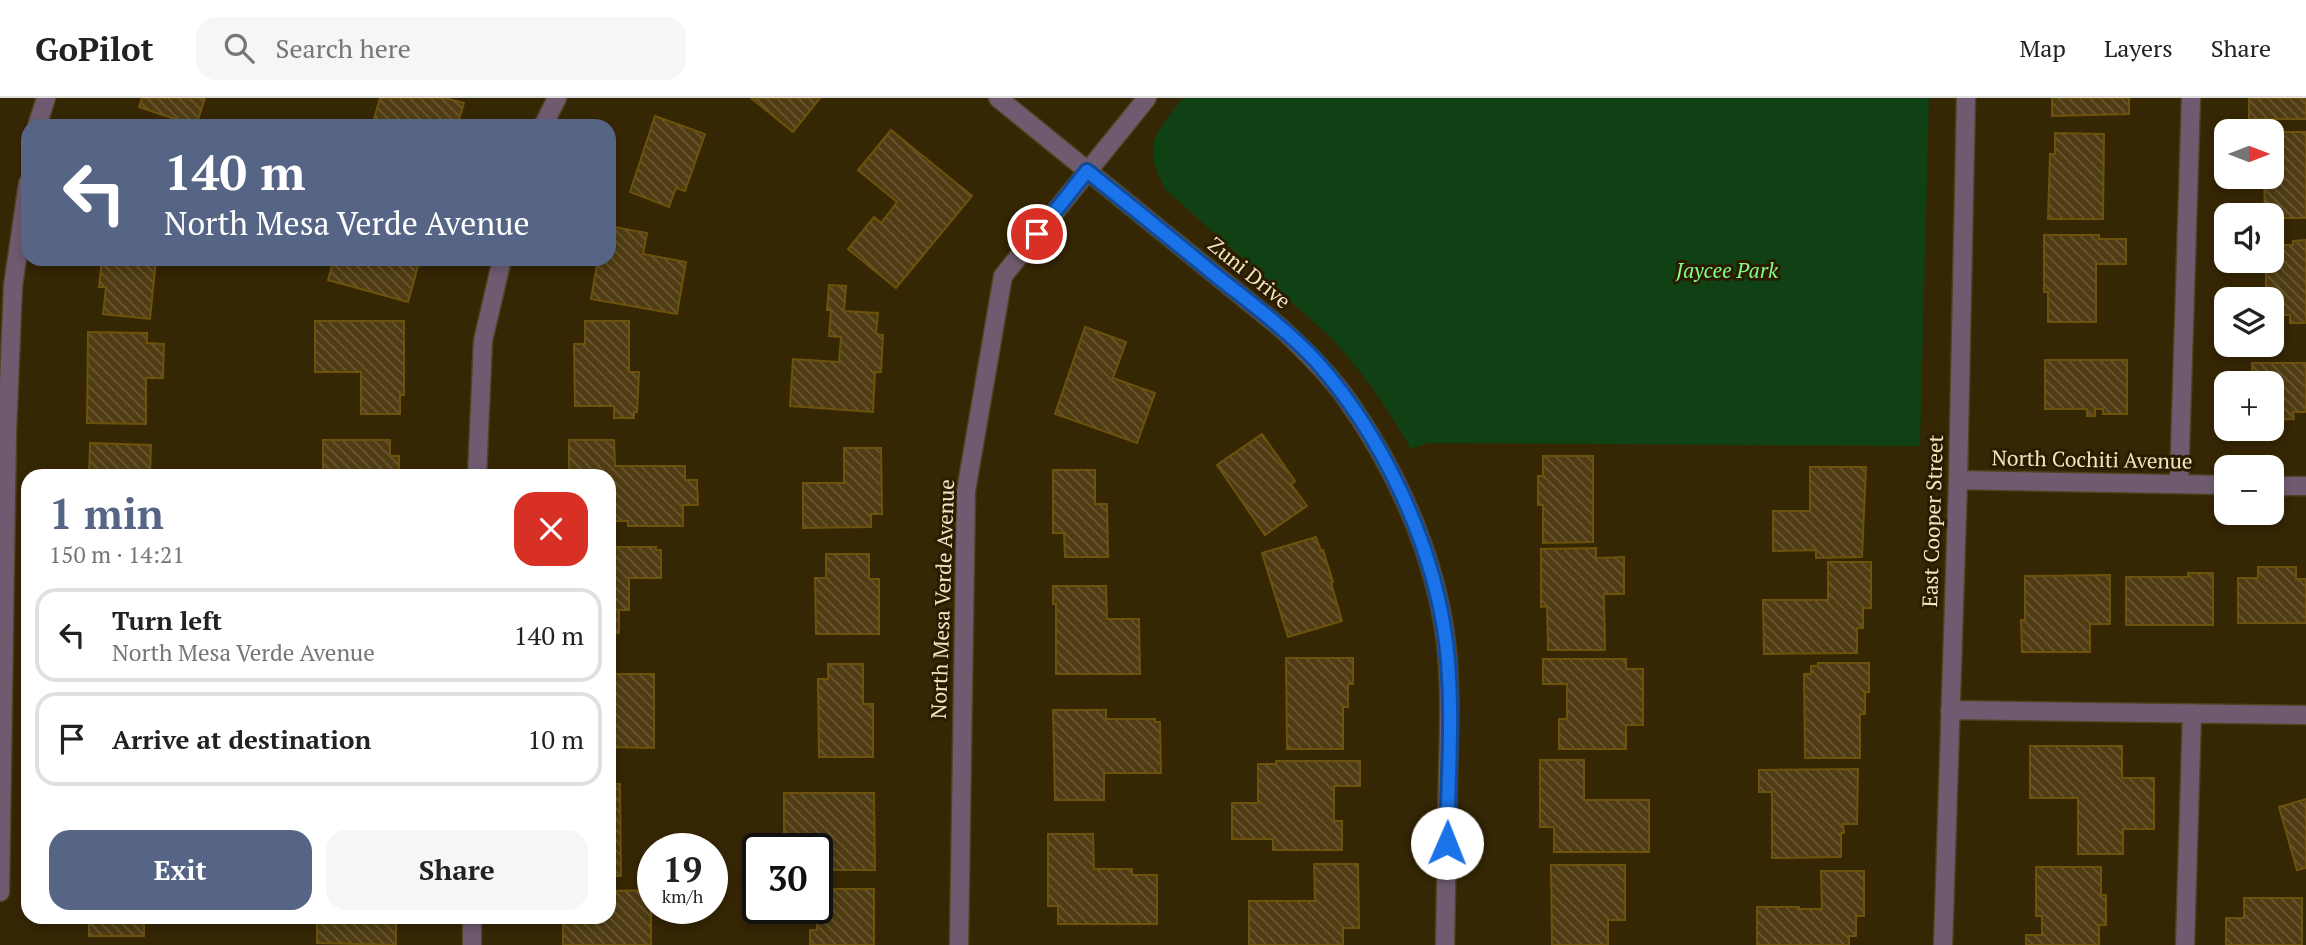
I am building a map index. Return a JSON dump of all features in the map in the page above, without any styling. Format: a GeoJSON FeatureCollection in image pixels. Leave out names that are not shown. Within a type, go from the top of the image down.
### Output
{"type":"FeatureCollection","features":[{"type":"Feature","properties":{"kind":"street"},"geometry":{"type":"LineString","coordinates":[[39,119],[46,98]]}},
{"type":"Feature","properties":{"kind":"street"},"geometry":{"type":"LineString","coordinates":[[547,119],[557,98]]}},
{"type":"Feature","properties":{"kind":"street","name":"Zuni Drive"},"geometry":{"type":"LineString","coordinates":[[999,98],[1282,328],[1315,360],[1343,394],[1386,464],[1403,498],[1436,587],[1446,641],[1450,691],[1445,945]]}},
{"type":"Feature","properties":{"kind":"street","name":"North Mesa Verde Avenue"},"geometry":{"type":"LineString","coordinates":[[959,945],[966,491],[1003,276],[1147,98]]}},
{"type":"Feature","properties":{"kind":"street","name":"East Cooper Street"},"geometry":{"type":"LineString","coordinates":[[1943,945],[1958,480],[1966,98]]}},
{"type":"Feature","properties":{"kind":"street"},"geometry":{"type":"LineString","coordinates":[[2179,484],[2191,98]]}},
{"type":"Feature","properties":{"kind":"street"},"geometry":{"type":"LineString","coordinates":[[0,892],[6,432],[13,286],[21,231]]}},
{"type":"Feature","properties":{"kind":"street"},"geometry":{"type":"LineString","coordinates":[[477,469],[484,341],[500,266]]}},
{"type":"Feature","properties":{"kind":"street","name":"North Cochiti Avenue"},"geometry":{"type":"LineString","coordinates":[[1958,480],[2214,485]]}},
{"type":"Feature","properties":{"kind":"street"},"geometry":{"type":"LineString","coordinates":[[2284,486],[2306,486]]}},
{"type":"Feature","properties":{"kind":"street"},"geometry":{"type":"LineString","coordinates":[[1950,710],[2306,715]]}},
{"type":"Feature","properties":{"kind":"street"},"geometry":{"type":"LineString","coordinates":[[2185,945],[2192,713]]}},
{"type":"Feature","properties":{"kind":"street"},"geometry":{"type":"LineString","coordinates":[[472,924],[472,945]]}},
{"type":"Feature","properties":{"kind":"green space","name":"Jaycee Park"},"geometry":{"type":"Polygon","coordinates":[[[1183,98],[1929,98],[1920,446],[1428,443],[1411,449],[1372,388],[1326,333],[1166,190],[1158,175],[1153,151],[1159,131],[1183,98]]]}},
{"type":"Feature","properties":{"kind":"building"},"geometry":{"type":"Polygon","coordinates":[[[142,98],[205,98],[198,119],[175,119],[139,107],[142,98]]]}},
{"type":"Feature","properties":{"kind":"building"},"geometry":{"type":"Polygon","coordinates":[[[380,98],[445,98],[464,103],[459,119],[374,119],[380,98]]]}},
{"type":"Feature","properties":{"kind":"building"},"geometry":{"type":"Polygon","coordinates":[[[751,98],[820,98],[793,132],[751,98]]]}},
{"type":"Feature","properties":{"kind":"building"},"geometry":{"type":"Polygon","coordinates":[[[2052,98],[2129,98],[2129,114],[2052,116],[2052,98]]]}},
{"type":"Feature","properties":{"kind":"building"},"geometry":{"type":"Polygon","coordinates":[[[2249,98],[2306,98],[2306,119],[2249,119],[2249,98]]]}},
{"type":"Feature","properties":{"kind":"building"},"geometry":{"type":"Polygon","coordinates":[[[655,116],[705,134],[685,191],[676,188],[669,207],[630,192],[655,116]]]}},
{"type":"Feature","properties":{"kind":"building"},"geometry":{"type":"Polygon","coordinates":[[[891,130],[972,196],[896,288],[848,249],[874,217],[881,223],[897,202],[858,170],[891,130]]]}},
{"type":"Feature","properties":{"kind":"building"},"geometry":{"type":"Polygon","coordinates":[[[2284,132],[2306,132],[2306,218],[2284,218],[2284,203],[2265,203],[2264,189],[2284,189],[2284,132]]]}},
{"type":"Feature","properties":{"kind":"building"},"geometry":{"type":"Polygon","coordinates":[[[2055,133],[2104,134],[2103,219],[2048,219],[2050,154],[2055,154],[2055,133]]]}},
{"type":"Feature","properties":{"kind":"building"},"geometry":{"type":"Polygon","coordinates":[[[616,227],[647,233],[643,254],[686,262],[677,314],[591,299],[597,266],[616,266],[616,227]]]}},
{"type":"Feature","properties":{"kind":"building"},"geometry":{"type":"Polygon","coordinates":[[[2044,235],[2099,235],[2099,239],[2126,239],[2126,264],[2096,264],[2096,322],[2048,322],[2048,292],[2044,292],[2044,235]]]}},
{"type":"Feature","properties":{"kind":"building"},"geometry":{"type":"Polygon","coordinates":[[[2306,240],[2306,323],[2290,323],[2290,315],[2284,315],[2284,287],[2266,287],[2266,273],[2284,273],[2284,245],[2293,245],[2293,241],[2306,240]]]}},
{"type":"Feature","properties":{"kind":"building"},"geometry":{"type":"Polygon","coordinates":[[[101,266],[155,266],[150,319],[103,314],[106,287],[99,287],[101,266]]]}},
{"type":"Feature","properties":{"kind":"building"},"geometry":{"type":"Polygon","coordinates":[[[332,266],[418,266],[408,302],[328,280],[332,266]]]}},
{"type":"Feature","properties":{"kind":"building"},"geometry":{"type":"Polygon","coordinates":[[[829,285],[846,286],[844,311],[878,313],[876,334],[883,335],[881,372],[875,372],[873,412],[790,406],[793,359],[839,362],[841,337],[829,336],[829,285]]]}},
{"type":"Feature","properties":{"kind":"building"},"geometry":{"type":"Polygon","coordinates":[[[315,321],[404,321],[404,395],[400,395],[400,414],[361,414],[361,372],[315,372],[315,321]]]}},
{"type":"Feature","properties":{"kind":"building"},"geometry":{"type":"Polygon","coordinates":[[[585,321],[629,321],[629,372],[639,372],[637,412],[634,412],[634,418],[614,418],[614,406],[575,406],[574,344],[585,344],[585,321]]]}},
{"type":"Feature","properties":{"kind":"building"},"geometry":{"type":"Polygon","coordinates":[[[1085,327],[1126,342],[1113,378],[1155,393],[1137,443],[1055,414],[1085,327]]]}},
{"type":"Feature","properties":{"kind":"building"},"geometry":{"type":"Polygon","coordinates":[[[88,332],[147,333],[147,343],[164,344],[163,378],[146,378],[146,424],[87,423],[88,332]]]}},
{"type":"Feature","properties":{"kind":"building"},"geometry":{"type":"Polygon","coordinates":[[[2045,360],[2127,360],[2127,414],[2103,414],[2103,409],[2095,409],[2095,416],[2087,416],[2087,409],[2045,409],[2045,360]]]}},
{"type":"Feature","properties":{"kind":"building"},"geometry":{"type":"Polygon","coordinates":[[[2252,363],[2306,363],[2306,412],[2293,412],[2294,419],[2284,419],[2284,371],[2252,371],[2252,363]]]}},
{"type":"Feature","properties":{"kind":"building"},"geometry":{"type":"Polygon","coordinates":[[[1262,434],[1295,481],[1291,484],[1307,506],[1265,535],[1217,465],[1262,434]]]}},
{"type":"Feature","properties":{"kind":"building"},"geometry":{"type":"Polygon","coordinates":[[[323,440],[390,440],[390,456],[399,456],[399,469],[323,469],[323,440]]]}},
{"type":"Feature","properties":{"kind":"building"},"geometry":{"type":"Polygon","coordinates":[[[569,440],[614,440],[615,466],[685,466],[685,480],[697,480],[698,505],[683,505],[683,526],[628,526],[628,521],[616,521],[616,469],[569,469],[569,440]]]}},
{"type":"Feature","properties":{"kind":"building"},"geometry":{"type":"Polygon","coordinates":[[[90,443],[151,445],[150,469],[89,469],[90,443]]]}},
{"type":"Feature","properties":{"kind":"building"},"geometry":{"type":"Polygon","coordinates":[[[844,448],[881,448],[882,514],[871,514],[871,527],[803,528],[803,483],[844,483],[844,448]]]}},
{"type":"Feature","properties":{"kind":"building"},"geometry":{"type":"Polygon","coordinates":[[[1543,456],[1593,456],[1593,542],[1543,543],[1543,505],[1538,505],[1538,476],[1543,476],[1543,456]]]}},
{"type":"Feature","properties":{"kind":"building"},"geometry":{"type":"Polygon","coordinates":[[[1810,467],[1866,467],[1862,557],[1816,558],[1816,550],[1773,551],[1773,511],[1810,511],[1810,467]]]}},
{"type":"Feature","properties":{"kind":"building"},"geometry":{"type":"Polygon","coordinates":[[[1053,470],[1095,470],[1095,504],[1107,504],[1108,557],[1065,557],[1064,533],[1053,533],[1053,470]]]}},
{"type":"Feature","properties":{"kind":"building"},"geometry":{"type":"Polygon","coordinates":[[[1316,537],[1333,582],[1331,583],[1342,621],[1288,637],[1262,553],[1316,537]]]}},
{"type":"Feature","properties":{"kind":"building"},"geometry":{"type":"Polygon","coordinates":[[[616,547],[656,547],[656,550],[661,550],[661,578],[629,578],[629,610],[619,610],[619,633],[616,633],[616,547]]]}},
{"type":"Feature","properties":{"kind":"building"},"geometry":{"type":"Polygon","coordinates":[[[1596,548],[1596,558],[1624,557],[1624,594],[1604,594],[1605,650],[1548,650],[1547,606],[1541,607],[1541,549],[1596,548]]]}},
{"type":"Feature","properties":{"kind":"building"},"geometry":{"type":"Polygon","coordinates":[[[826,554],[869,554],[869,579],[879,579],[879,634],[816,634],[815,578],[826,578],[826,554]]]}},
{"type":"Feature","properties":{"kind":"building"},"geometry":{"type":"Polygon","coordinates":[[[1828,562],[1871,562],[1871,608],[1863,608],[1863,628],[1857,628],[1857,653],[1764,654],[1763,600],[1828,600],[1828,562]]]}},
{"type":"Feature","properties":{"kind":"building"},"geometry":{"type":"Polygon","coordinates":[[[2258,567],[2296,567],[2296,579],[2306,579],[2306,623],[2238,623],[2238,578],[2258,578],[2258,567]]]}},
{"type":"Feature","properties":{"kind":"building"},"geometry":{"type":"Polygon","coordinates":[[[2188,573],[2213,573],[2213,625],[2126,625],[2126,577],[2188,577],[2188,573]]]}},
{"type":"Feature","properties":{"kind":"building"},"geometry":{"type":"Polygon","coordinates":[[[2110,575],[2110,624],[2090,624],[2090,652],[2022,652],[2021,620],[2025,620],[2025,576],[2110,575]]]}},
{"type":"Feature","properties":{"kind":"building"},"geometry":{"type":"Polygon","coordinates":[[[1053,586],[1106,586],[1107,619],[1139,619],[1140,674],[1056,674],[1056,604],[1053,604],[1053,586]]]}},
{"type":"Feature","properties":{"kind":"building"},"geometry":{"type":"Polygon","coordinates":[[[1286,658],[1353,658],[1353,684],[1348,684],[1348,707],[1343,707],[1343,749],[1287,749],[1286,658]]]}},
{"type":"Feature","properties":{"kind":"building"},"geometry":{"type":"Polygon","coordinates":[[[1543,659],[1626,659],[1626,669],[1643,669],[1643,725],[1626,725],[1626,749],[1559,749],[1559,719],[1567,719],[1567,684],[1543,684],[1543,659]]]}},
{"type":"Feature","properties":{"kind":"building"},"geometry":{"type":"Polygon","coordinates":[[[1818,663],[1869,663],[1869,692],[1865,692],[1865,714],[1860,714],[1860,758],[1805,758],[1804,674],[1811,674],[1811,666],[1818,666],[1818,663]]]}},
{"type":"Feature","properties":{"kind":"building"},"geometry":{"type":"Polygon","coordinates":[[[828,664],[863,664],[863,704],[873,704],[873,757],[819,757],[818,679],[828,679],[828,664]]]}},
{"type":"Feature","properties":{"kind":"building"},"geometry":{"type":"Polygon","coordinates":[[[616,674],[654,674],[654,748],[616,747],[616,674]]]}},
{"type":"Feature","properties":{"kind":"building"},"geometry":{"type":"Polygon","coordinates":[[[1053,710],[1106,710],[1106,719],[1155,719],[1155,722],[1160,722],[1161,773],[1104,773],[1104,800],[1055,800],[1053,710]]]}},
{"type":"Feature","properties":{"kind":"building"},"geometry":{"type":"Polygon","coordinates":[[[2030,746],[2122,746],[2122,778],[2154,778],[2154,829],[2123,829],[2123,854],[2078,854],[2078,798],[2030,798],[2030,746]]]}},
{"type":"Feature","properties":{"kind":"building"},"geometry":{"type":"Polygon","coordinates":[[[1540,760],[1584,760],[1584,800],[1649,800],[1649,852],[1554,852],[1554,827],[1540,827],[1540,760]]]}},
{"type":"Feature","properties":{"kind":"building"},"geometry":{"type":"Polygon","coordinates":[[[1276,761],[1360,761],[1360,786],[1334,786],[1334,821],[1342,821],[1342,850],[1273,850],[1273,839],[1232,839],[1232,803],[1258,803],[1258,764],[1276,764],[1276,761]]]}},
{"type":"Feature","properties":{"kind":"building"},"geometry":{"type":"Polygon","coordinates":[[[1858,769],[1857,824],[1843,824],[1841,857],[1772,858],[1772,792],[1759,792],[1759,770],[1858,769]]]}},
{"type":"Feature","properties":{"kind":"building"},"geometry":{"type":"Polygon","coordinates":[[[616,784],[620,784],[621,876],[616,876],[616,784]]]}},
{"type":"Feature","properties":{"kind":"building"},"geometry":{"type":"Polygon","coordinates":[[[784,793],[874,793],[875,870],[833,870],[833,833],[784,833],[784,793]]]}},
{"type":"Feature","properties":{"kind":"building"},"geometry":{"type":"Polygon","coordinates":[[[2306,799],[2306,868],[2297,870],[2279,807],[2306,799]]]}},
{"type":"Feature","properties":{"kind":"building"},"geometry":{"type":"Polygon","coordinates":[[[1048,834],[1093,834],[1094,869],[1132,869],[1132,875],[1157,875],[1157,924],[1058,924],[1058,906],[1048,906],[1048,834]]]}},
{"type":"Feature","properties":{"kind":"building"},"geometry":{"type":"Polygon","coordinates":[[[1314,864],[1358,864],[1359,928],[1343,928],[1343,945],[1249,945],[1249,901],[1315,901],[1314,864]]]}},
{"type":"Feature","properties":{"kind":"building"},"geometry":{"type":"Polygon","coordinates":[[[1551,865],[1625,865],[1625,920],[1608,920],[1608,945],[1552,945],[1551,865]]]}},
{"type":"Feature","properties":{"kind":"building"},"geometry":{"type":"Polygon","coordinates":[[[2036,867],[2101,867],[2101,895],[2106,895],[2106,925],[2099,925],[2099,945],[2026,945],[2026,935],[2042,935],[2042,916],[2036,916],[2036,867]]]}},
{"type":"Feature","properties":{"kind":"building"},"geometry":{"type":"Polygon","coordinates":[[[1821,871],[1864,871],[1864,916],[1856,916],[1856,936],[1849,936],[1849,945],[1757,945],[1757,907],[1822,909],[1821,871]]]}},
{"type":"Feature","properties":{"kind":"building"},"geometry":{"type":"Polygon","coordinates":[[[833,889],[874,889],[874,945],[810,945],[810,930],[817,930],[817,924],[833,924],[833,889]]]}},
{"type":"Feature","properties":{"kind":"building"},"geometry":{"type":"Polygon","coordinates":[[[637,890],[637,924],[651,924],[651,945],[563,945],[563,924],[616,924],[616,891],[637,890]]]}},
{"type":"Feature","properties":{"kind":"building"},"geometry":{"type":"Polygon","coordinates":[[[2244,898],[2302,898],[2302,945],[2226,945],[2226,918],[2244,918],[2244,898]]]}},
{"type":"Feature","properties":{"kind":"building"},"geometry":{"type":"Polygon","coordinates":[[[89,924],[144,924],[144,936],[89,936],[89,924]]]}},
{"type":"Feature","properties":{"kind":"building"},"geometry":{"type":"Polygon","coordinates":[[[317,924],[396,924],[396,945],[317,943],[317,924]]]}},
{"type":"Feature","properties":{"kind":"route"},"geometry":{"type":"LineString","coordinates":[[1037,234],[1087,171],[1282,328],[1315,360],[1343,394],[1386,464],[1403,498],[1436,587],[1446,641],[1450,691],[1447,843]]}}]}
